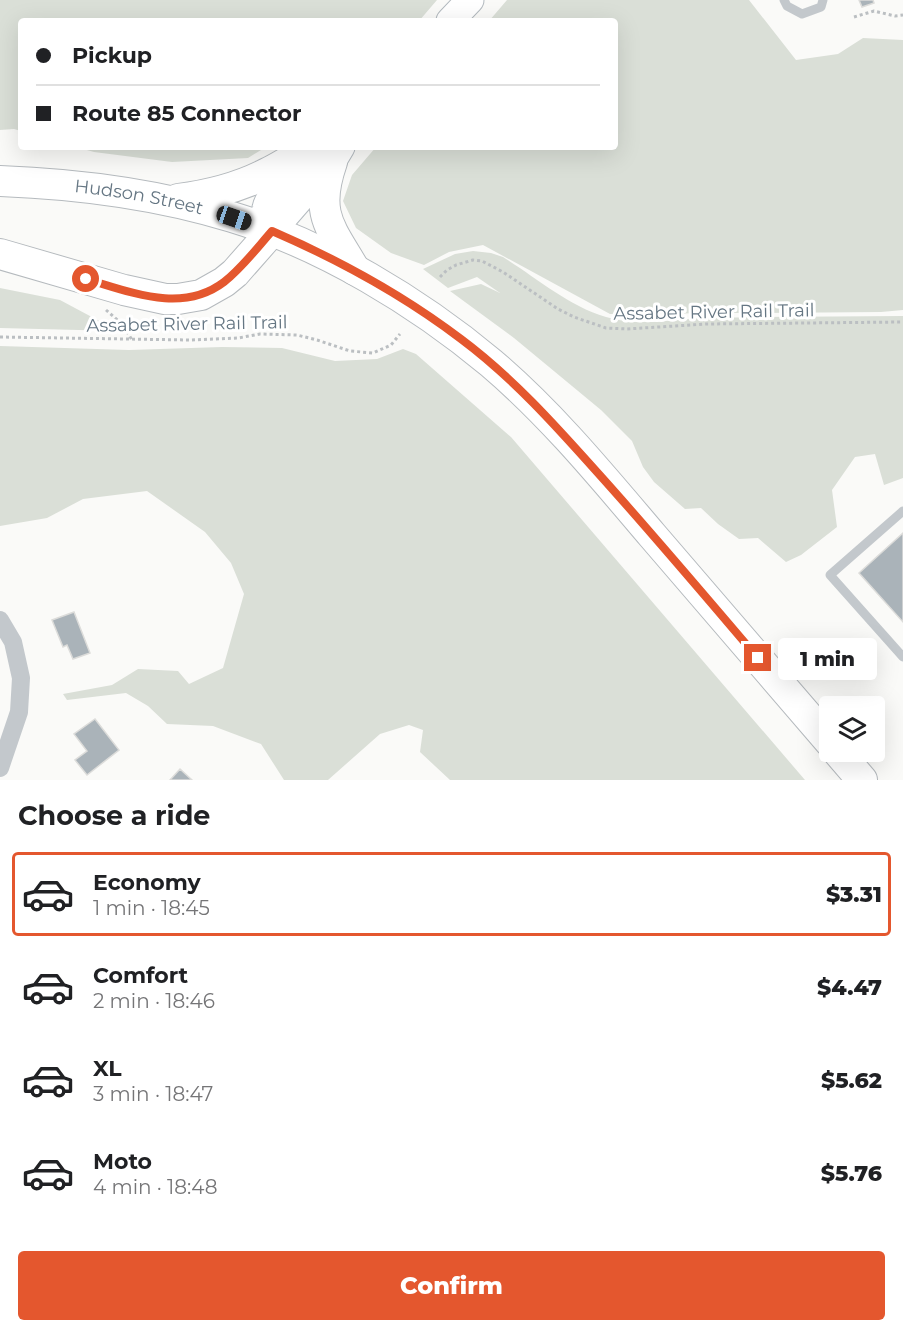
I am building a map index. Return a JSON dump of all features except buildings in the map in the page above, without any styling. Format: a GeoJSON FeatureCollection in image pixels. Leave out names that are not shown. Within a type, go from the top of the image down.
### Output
{"type":"FeatureCollection","features":[{"type":"Feature","properties":{"kind":"main road"},"geometry":{"type":"LineString","coordinates":[[169,200],[210,193],[251,180],[325,151],[325,215],[355,270]]}},
{"type":"Feature","properties":{"kind":"main road","name":"Hudson Street"},"geometry":{"type":"LineString","coordinates":[[0,181],[75,186],[131,193],[169,200],[234,218],[302,244],[355,270],[406,301],[461,339],[531,399],[627,506],[819,729]]}},
{"type":"Feature","properties":{"kind":"main road"},"geometry":{"type":"LineString","coordinates":[[0,254],[124,290],[165,299],[178,299],[201,295],[224,282],[235,273],[272,231]]}},
{"type":"Feature","properties":{"kind":"main road"},"geometry":{"type":"LineString","coordinates":[[847,762],[862,780]]}},
{"type":"Feature","properties":{"kind":"street"},"geometry":{"type":"LineString","coordinates":[[453,18],[470,0]]}},
{"type":"Feature","properties":{"kind":"street"},"geometry":{"type":"LineString","coordinates":[[272,231],[325,151]]}},
{"type":"Feature","properties":{"kind":"street"},"geometry":{"type":"LineString","coordinates":[[0,620],[13,642],[21,678],[19,712],[0,768]]}},
{"type":"Feature","properties":{"kind":"lane"},"geometry":{"type":"LineString","coordinates":[[784,0],[787,6],[802,14],[821,7],[823,0]]}},
{"type":"Feature","properties":{"kind":"lane"},"geometry":{"type":"LineString","coordinates":[[903,511],[830,575],[903,657]]}},
{"type":"Feature","properties":{"kind":"path"},"geometry":{"type":"LineString","coordinates":[[854,17],[873,11],[895,16],[903,15]]}},
{"type":"Feature","properties":{"kind":"path","name":"Assabet River Rail Trail"},"geometry":{"type":"LineString","coordinates":[[440,277],[456,265],[473,260],[482,261],[504,272],[558,309],[606,328],[627,329],[706,324],[903,322]]}},
{"type":"Feature","properties":{"kind":"path","name":"Assabet River Rail Trail"},"geometry":{"type":"LineString","coordinates":[[0,337],[189,340],[238,338],[260,334],[297,335],[350,351],[373,353],[391,345],[400,334]]}},
{"type":"Feature","properties":{"kind":"shaded area"},"geometry":{"type":"Polygon","coordinates":[[[0,0],[437,0],[422,18],[18,18],[18,130],[0,130],[0,0]]]}},
{"type":"Feature","properties":{"kind":"shaded area"},"geometry":{"type":"Polygon","coordinates":[[[507,0],[749,0],[796,60],[838,54],[863,38],[903,40],[903,310],[610,314],[483,245],[449,252],[424,265],[391,253],[356,228],[343,201],[352,175],[373,150],[618,150],[618,18],[492,18],[507,0]]]}},
{"type":"Feature","properties":{"kind":"shaded area"},"geometry":{"type":"Polygon","coordinates":[[[87,150],[261,150],[248,158],[172,162],[87,150]]]}},
{"type":"Feature","properties":{"kind":"shaded area"},"geometry":{"type":"Polygon","coordinates":[[[473,251],[503,257],[578,306],[606,317],[630,322],[731,317],[903,316],[903,478],[884,485],[875,454],[855,457],[832,490],[837,527],[801,555],[786,562],[758,538],[739,539],[701,508],[685,509],[654,482],[643,467],[632,441],[601,410],[514,338],[450,291],[481,284],[500,293],[477,277],[448,288],[423,269],[455,254],[473,251]]]}},
{"type":"Feature","properties":{"kind":"shaded area"},"geometry":{"type":"Polygon","coordinates":[[[0,288],[60,300],[118,331],[0,328],[0,288]]]}},
{"type":"Feature","properties":{"kind":"shaded area"},"geometry":{"type":"Polygon","coordinates":[[[0,346],[129,350],[282,348],[335,361],[377,359],[403,349],[416,354],[511,437],[805,780],[450,780],[420,752],[423,730],[409,725],[380,734],[328,780],[284,780],[261,744],[213,726],[167,724],[148,706],[126,693],[67,700],[63,694],[112,685],[138,669],[178,671],[189,684],[223,668],[244,594],[231,563],[205,532],[147,491],[83,499],[47,518],[0,526],[0,346]]]}},
{"type":"Feature","properties":{"kind":"route"},"geometry":{"type":"LineString","coordinates":[[86,279],[165,299],[201,295],[235,273],[272,231],[355,270],[383,286],[461,339],[531,399],[758,658]]}}]}
